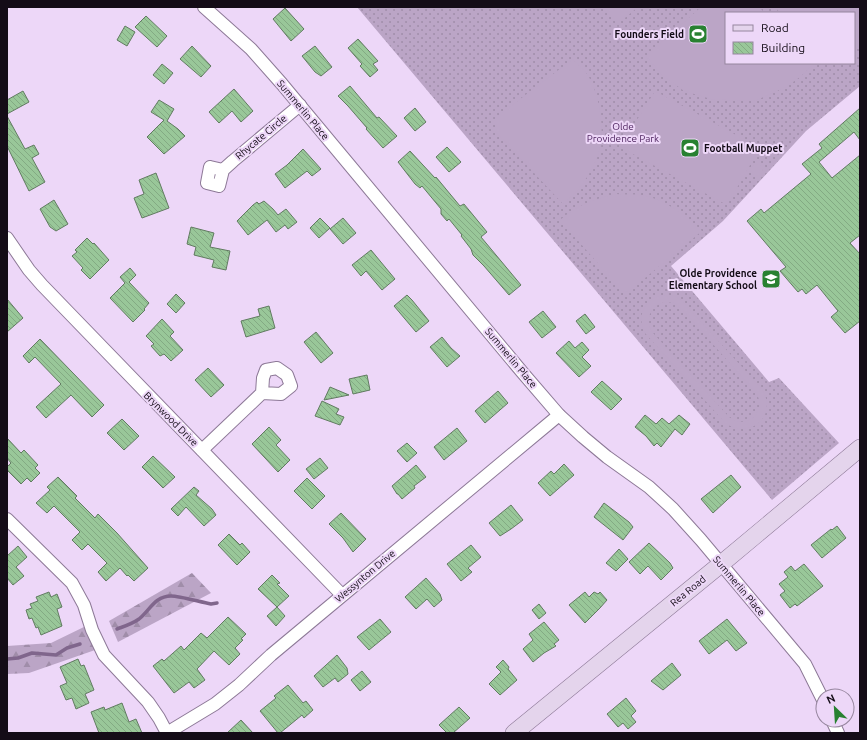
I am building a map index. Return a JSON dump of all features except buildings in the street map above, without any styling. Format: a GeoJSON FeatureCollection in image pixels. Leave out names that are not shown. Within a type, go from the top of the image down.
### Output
{"type":"FeatureCollection","features":[{"type":"Feature","properties":{"kind":"main road","name":"Rea Road"},"geometry":{"type":"LineString","coordinates":[[514,733],[860,448]]}},
{"type":"Feature","properties":{"kind":"street","name":"Summerlin Place"},"geometry":{"type":"LineString","coordinates":[[204,7],[251,49],[559,415],[607,457],[649,487],[673,509],[805,664],[817,688]]}},
{"type":"Feature","properties":{"kind":"street","name":"Rhycate Circle"},"geometry":{"type":"LineString","coordinates":[[223,170],[300,106]]}},
{"type":"Feature","properties":{"kind":"street","name":"Brynwood Drive"},"geometry":{"type":"LineString","coordinates":[[7,238],[29,270],[42,285],[342,595]]}},
{"type":"Feature","properties":{"kind":"street"},"geometry":{"type":"LineString","coordinates":[[202,450],[262,393]]}},
{"type":"Feature","properties":{"kind":"street","name":"Wessynton Drive"},"geometry":{"type":"LineString","coordinates":[[167,733],[215,704],[342,595],[559,415]]}},
{"type":"Feature","properties":{"kind":"street"},"geometry":{"type":"LineString","coordinates":[[7,519],[72,583],[84,605],[92,630],[104,655],[148,702],[167,733]]}},
{"type":"Feature","properties":{"kind":"green space","name":"Olde Providence Park"},"geometry":{"type":"Polygon","coordinates":[[[357,7],[860,7],[860,86],[806,131],[723,221],[671,266],[769,382],[779,378],[839,443],[772,500],[357,7]]]}},
{"type":"Feature","properties":{"kind":"green space"},"geometry":{"type":"Polygon","coordinates":[[[605,7],[638,7],[620,22],[605,7]]]}},
{"type":"Feature","properties":{"kind":"green space","name":"Founders Field"},"geometry":{"type":"Polygon","coordinates":[[[701,7],[759,7],[764,12],[725,12],[725,64],[813,65],[786,87],[757,100],[741,101],[711,99],[684,91],[661,74],[646,56],[701,7]]]}},
{"type":"Feature","properties":{"kind":"green space"},"geometry":{"type":"Polygon","coordinates":[[[775,7],[860,7],[860,46],[855,49],[855,12],[779,12],[775,7]]]}},
{"type":"Feature","properties":{"kind":"green space"},"geometry":{"type":"Polygon","coordinates":[[[573,59],[584,70],[592,82],[600,113],[601,135],[598,155],[592,169],[579,188],[563,204],[495,131],[495,118],[573,59]]]}},
{"type":"Feature","properties":{"kind":"green space","name":"Football Muppet"},"geometry":{"type":"Polygon","coordinates":[[[655,91],[760,148],[727,205],[620,147],[655,91]]]}},
{"type":"Feature","properties":{"kind":"green space"},"geometry":{"type":"Polygon","coordinates":[[[755,164],[759,164],[763,170],[759,176],[755,176],[751,172],[751,168],[755,164]]]}},
{"type":"Feature","properties":{"kind":"green space"},"geometry":{"type":"Polygon","coordinates":[[[616,194],[641,195],[658,200],[674,208],[702,231],[628,292],[622,291],[560,220],[573,210],[586,203],[616,194]]]}},
{"type":"Feature","properties":{"kind":"green space"},"geometry":{"type":"Polygon","coordinates":[[[661,296],[674,296],[682,301],[762,389],[766,399],[767,408],[760,422],[745,429],[736,428],[726,424],[645,333],[642,326],[642,313],[649,302],[654,298],[661,296]],[[665,302],[652,310],[649,323],[653,333],[729,417],[735,421],[742,422],[753,418],[759,408],[757,394],[681,308],[674,303],[665,302]]]}},
{"type":"Feature","properties":{"kind":"green space"},"geometry":{"type":"Polygon","coordinates":[[[192,573],[211,593],[118,642],[109,621],[192,573]]]}},
{"type":"Feature","properties":{"kind":"green space"},"geometry":{"type":"Polygon","coordinates":[[[88,625],[98,649],[29,673],[7,674],[7,646],[51,643],[88,625]]]}},
{"type":"Feature","properties":{"kind":"waterway"},"geometry":{"type":"LineString","coordinates":[[117,629],[131,624],[139,619],[161,598],[171,596],[211,604],[217,603]]}},
{"type":"Feature","properties":{"kind":"waterway"},"geometry":{"type":"LineString","coordinates":[[7,659],[18,658],[32,653],[56,655],[67,648],[80,644]]}},
{"type":"Feature","properties":{"kind":"place","name":"Founders Field"},"geometry":{"type":"Point","coordinates":[698,34]}},
{"type":"Feature","properties":{"kind":"place","name":"Football Muppet"},"geometry":{"type":"Point","coordinates":[690,148]}},
{"type":"Feature","properties":{"kind":"place","name":"Olde Providence Elementary School"},"geometry":{"type":"Point","coordinates":[771,279]}}]}
